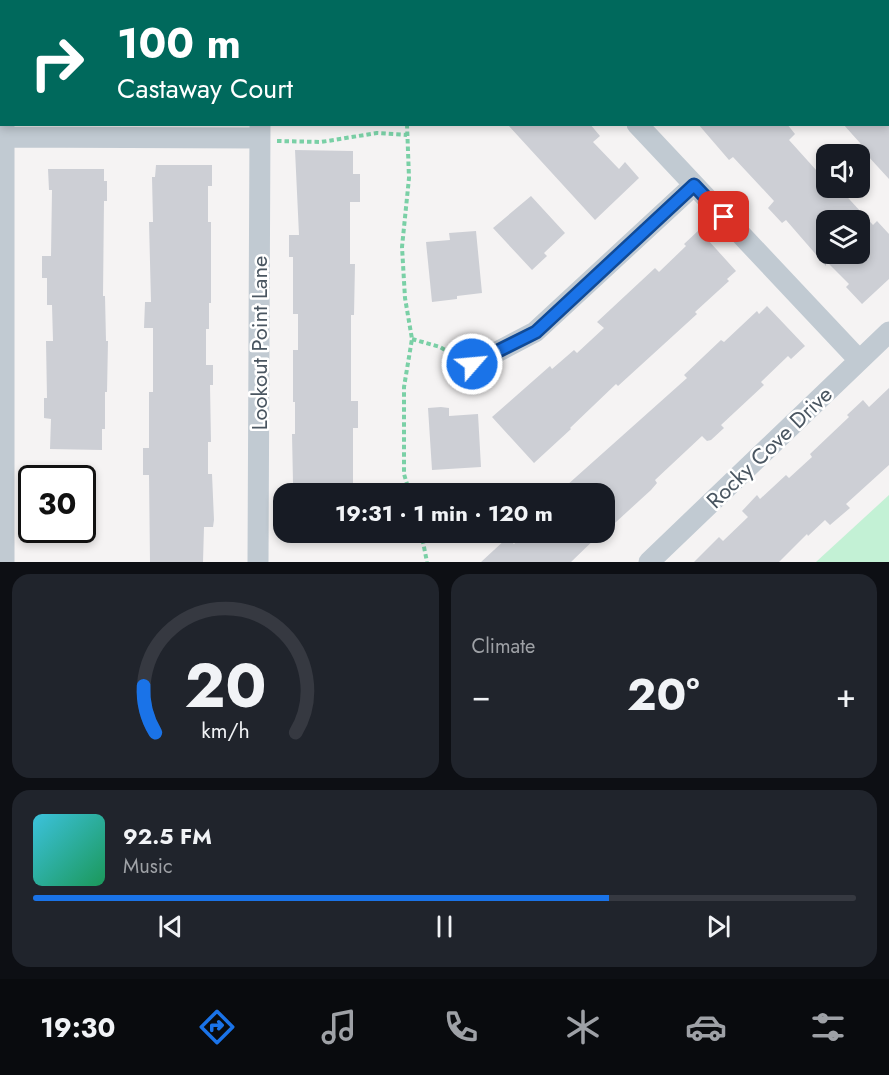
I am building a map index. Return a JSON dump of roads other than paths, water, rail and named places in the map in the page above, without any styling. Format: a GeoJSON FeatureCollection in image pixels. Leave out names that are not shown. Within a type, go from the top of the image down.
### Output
{"type":"FeatureCollection","features":[{"type":"Feature","properties":{"kind":"street"},"geometry":{"type":"LineString","coordinates":[[639,126],[860,360]]}},
{"type":"Feature","properties":{"kind":"street"},"geometry":{"type":"LineString","coordinates":[[4,562],[2,133],[260,131]]}},
{"type":"Feature","properties":{"kind":"street","name":"Lookout Point Lane"},"geometry":{"type":"LineString","coordinates":[[258,562],[260,131]]}},
{"type":"Feature","properties":{"kind":"street"},"geometry":{"type":"LineString","coordinates":[[472,364],[536,332],[694,185]]}},
{"type":"Feature","properties":{"kind":"street","name":"Rocky Cove Drive"},"geometry":{"type":"LineString","coordinates":[[649,562],[889,332]]}}]}
